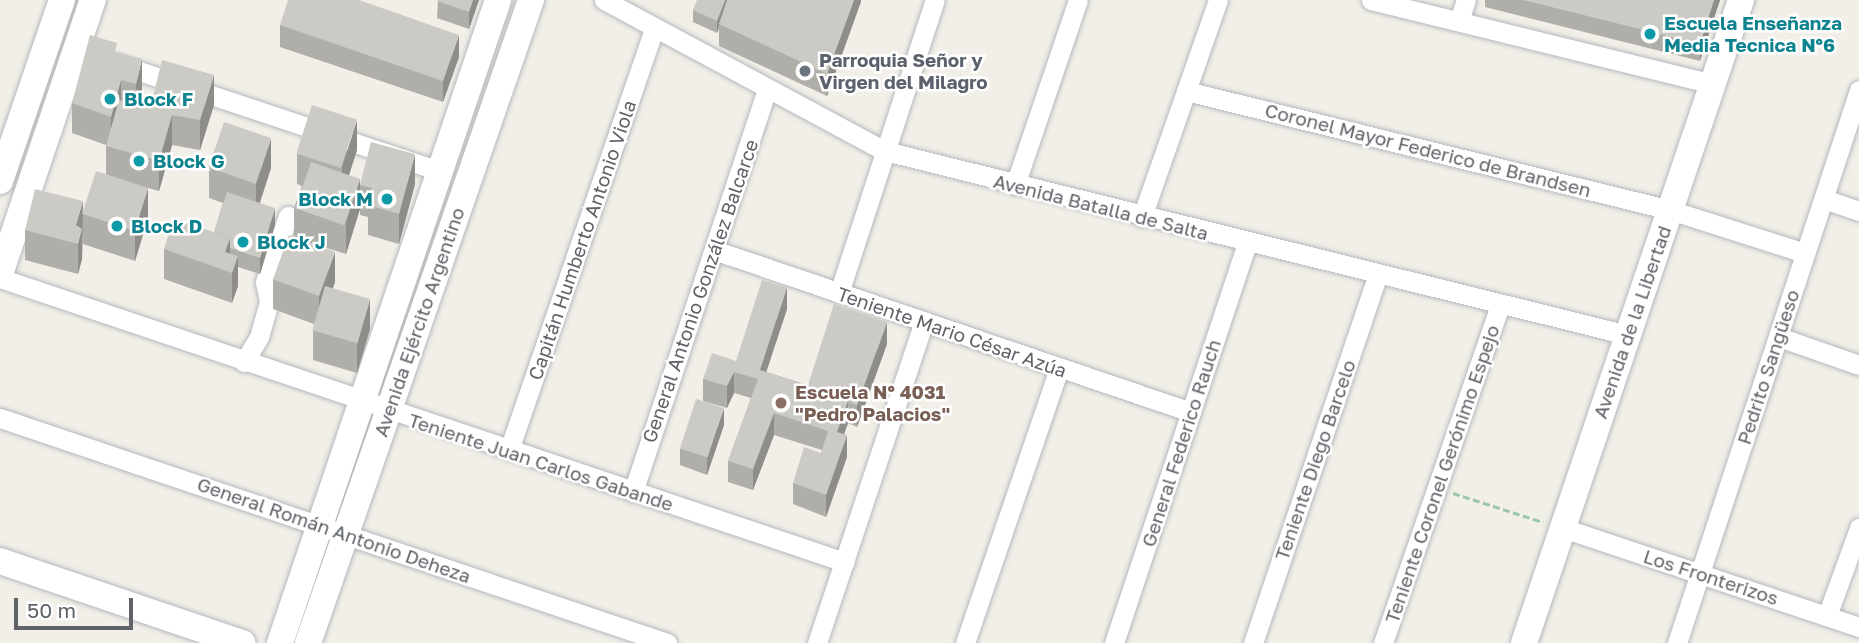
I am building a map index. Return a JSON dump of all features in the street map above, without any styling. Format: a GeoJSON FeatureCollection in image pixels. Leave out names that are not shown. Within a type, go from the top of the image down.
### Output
{"type":"FeatureCollection","features":[{"type":"Feature","properties":{"kind":"street"},"geometry":{"type":"LineString","coordinates":[[0,181],[62,0]]}},
{"type":"Feature","properties":{"kind":"street"},"geometry":{"type":"LineString","coordinates":[[0,276],[93,0]]}},
{"type":"Feature","properties":{"kind":"street","name":"Avenida Ejército Argentino"},"geometry":{"type":"LineString","coordinates":[[280,643],[498,0]]}},
{"type":"Feature","properties":{"kind":"street","name":"Avenida Ejército Argentino"},"geometry":{"type":"LineString","coordinates":[[308,643],[531,0]]}},
{"type":"Feature","properties":{"kind":"street","name":"Avenida Batalla de Salta"},"geometry":{"type":"LineString","coordinates":[[604,0],[885,151],[1377,277],[1628,335]]}},
{"type":"Feature","properties":{"kind":"street"},"geometry":{"type":"LineString","coordinates":[[839,293],[935,0]]}},
{"type":"Feature","properties":{"kind":"street"},"geometry":{"type":"LineString","coordinates":[[1015,185],[1078,0]]}},
{"type":"Feature","properties":{"kind":"street"},"geometry":{"type":"LineString","coordinates":[[1142,217],[1218,0]]}},
{"type":"Feature","properties":{"kind":"street"},"geometry":{"type":"LineString","coordinates":[[1371,0],[1712,84]]}},
{"type":"Feature","properties":{"kind":"street"},"geometry":{"type":"LineString","coordinates":[[1459,22],[1466,0]]}},
{"type":"Feature","properties":{"kind":"street","name":"Avenida de la Libertad"},"geometry":{"type":"LineString","coordinates":[[1524,643],[1741,0]]}},
{"type":"Feature","properties":{"kind":"street","name":"Capitán Humberto Antonio Viola"},"geometry":{"type":"LineString","coordinates":[[509,450],[654,29]]}},
{"type":"Feature","properties":{"kind":"street"},"geometry":{"type":"LineString","coordinates":[[76,50],[439,171]]}},
{"type":"Feature","properties":{"kind":"street","name":"General Antonio González Balcarce"},"geometry":{"type":"LineString","coordinates":[[633,492],[767,89]]}},
{"type":"Feature","properties":{"kind":"street","name":"Pedrito Sangüeso"},"geometry":{"type":"LineString","coordinates":[[1677,643],[1859,90]]}},
{"type":"Feature","properties":{"kind":"street","name":"Coronel Mayor Federico de Brandsen"},"geometry":{"type":"LineString","coordinates":[[1186,91],[1670,210],[1805,253]]}},
{"type":"Feature","properties":{"kind":"street"},"geometry":{"type":"LineString","coordinates":[[1824,199],[1859,211]]}},
{"type":"Feature","properties":{"kind":"street"},"geometry":{"type":"LineString","coordinates":[[244,362],[259,337],[269,301],[265,282],[288,216]]}},
{"type":"Feature","properties":{"kind":"street","name":"General Federico Rauch"},"geometry":{"type":"LineString","coordinates":[[1114,643],[1247,243]]}},
{"type":"Feature","properties":{"kind":"street","name":"Teniente Mario César Azúa"},"geometry":{"type":"LineString","coordinates":[[714,250],[1191,412]]}},
{"type":"Feature","properties":{"kind":"street","name":"Teniente Juan Carlos Gabande"},"geometry":{"type":"LineString","coordinates":[[0,276],[244,362],[845,562]]}},
{"type":"Feature","properties":{"kind":"street","name":"Teniente Diego Barcelo"},"geometry":{"type":"LineString","coordinates":[[1253,643],[1377,277]]}},
{"type":"Feature","properties":{"kind":"street","name":"Teniente Coronel Gerónimo Espejo"},"geometry":{"type":"LineString","coordinates":[[1383,643],[1500,306]]}},
{"type":"Feature","properties":{"kind":"street"},"geometry":{"type":"LineString","coordinates":[[817,643],[924,322]]}},
{"type":"Feature","properties":{"kind":"street"},"geometry":{"type":"LineString","coordinates":[[1779,337],[1859,365]]}},
{"type":"Feature","properties":{"kind":"street"},"geometry":{"type":"LineString","coordinates":[[965,643],[1059,368]]}},
{"type":"Feature","properties":{"kind":"street","name":"General Román Antonio Deheza"},"geometry":{"type":"LineString","coordinates":[[0,418],[667,643]]}},
{"type":"Feature","properties":{"kind":"street","name":"Los Fronterizos"},"geometry":{"type":"LineString","coordinates":[[1563,528],[1859,627]]}},
{"type":"Feature","properties":{"kind":"street"},"geometry":{"type":"LineString","coordinates":[[1827,616],[1859,528]]}},
{"type":"Feature","properties":{"kind":"street"},"geometry":{"type":"LineString","coordinates":[[0,561],[208,638],[242,643]]}},
{"type":"Feature","properties":{"kind":"path"},"geometry":{"type":"LineString","coordinates":[[1437,488],[1563,528]]}},
{"type":"Feature","properties":{"kind":"building"},"geometry":{"type":"Polygon","coordinates":[[[288,0],[359,0],[459,35],[443,81],[280,25],[288,0]]]}},
{"type":"Feature","properties":{"kind":"building"},"geometry":{"type":"Polygon","coordinates":[[[438,0],[473,0],[469,12],[438,0]]]}},
{"type":"Feature","properties":{"kind":"building"},"geometry":{"type":"Polygon","coordinates":[[[697,0],[725,0],[717,21],[693,10],[697,0]]]}},
{"type":"Feature","properties":{"kind":"building","name":"Parroquia Señor y Virgen del Milagro"},"geometry":{"type":"Polygon","coordinates":[[[727,0],[854,0],[827,74],[719,24],[727,0]]]}},
{"type":"Feature","properties":{"kind":"building"},"geometry":{"type":"Polygon","coordinates":[[[1523,0],[1714,0],[1700,44],[1523,0]]]}},
{"type":"Feature","properties":{"kind":"building"},"geometry":{"type":"Polygon","coordinates":[[[90,35],[117,43],[115,52],[142,59],[136,84],[121,80],[111,117],[72,103],[90,35]]]}},
{"type":"Feature","properties":{"kind":"building"},"geometry":{"type":"Polygon","coordinates":[[[162,60],[214,75],[200,120],[172,115],[159,161],[106,146],[119,100],[150,109],[162,60]]]}},
{"type":"Feature","properties":{"kind":"building"},"geometry":{"type":"Polygon","coordinates":[[[312,105],[357,120],[341,168],[296,154],[312,105]]]}},
{"type":"Feature","properties":{"kind":"building"},"geometry":{"type":"Polygon","coordinates":[[[224,122],[271,138],[256,184],[208,167],[224,122]]]}},
{"type":"Feature","properties":{"kind":"building"},"geometry":{"type":"Polygon","coordinates":[[[371,142],[415,154],[399,214],[368,205],[372,188],[360,185],[371,142]]]}},
{"type":"Feature","properties":{"kind":"building"},"geometry":{"type":"Polygon","coordinates":[[[311,162],[360,179],[344,225],[295,208],[311,162]]]}},
{"type":"Feature","properties":{"kind":"building"},"geometry":{"type":"Polygon","coordinates":[[[96,171],[148,188],[134,231],[82,214],[96,171]]]}},
{"type":"Feature","properties":{"kind":"building"},"geometry":{"type":"Polygon","coordinates":[[[35,189],[83,201],[76,225],[82,229],[78,244],[25,230],[35,189]]]}},
{"type":"Feature","properties":{"kind":"building"},"geometry":{"type":"Polygon","coordinates":[[[227,192],[275,208],[260,258],[230,248],[230,238],[214,232],[227,192]]]}},
{"type":"Feature","properties":{"kind":"building"},"geometry":{"type":"Polygon","coordinates":[[[174,218],[230,238],[225,252],[238,256],[232,273],[164,249],[174,218]]]}},
{"type":"Feature","properties":{"kind":"building"},"geometry":{"type":"Polygon","coordinates":[[[289,235],[335,252],[319,296],[273,279],[289,235]]]}},
{"type":"Feature","properties":{"kind":"building"},"geometry":{"type":"Polygon","coordinates":[[[762,280],[787,287],[760,370],[808,385],[834,304],[887,322],[857,405],[848,401],[837,432],[847,435],[826,495],[793,483],[804,447],[821,453],[828,431],[774,413],[753,469],[728,461],[758,379],[734,372],[727,386],[703,379],[712,353],[736,361],[762,280]]]}},
{"type":"Feature","properties":{"kind":"building"},"geometry":{"type":"Polygon","coordinates":[[[325,286],[370,299],[357,343],[312,330],[325,286]]]}},
{"type":"Feature","properties":{"kind":"building"},"geometry":{"type":"Polygon","coordinates":[[[696,399],[724,408],[708,457],[680,448],[696,399]]]}},
{"type":"Feature","properties":{"kind":"place","name":"Escuela Enseñanza Media Tecnica N°6"},"geometry":{"type":"Point","coordinates":[1650,34]}},
{"type":"Feature","properties":{"kind":"place","name":"Parroquia Señor y Virgen del Milagro"},"geometry":{"type":"Point","coordinates":[805,71]}},
{"type":"Feature","properties":{"kind":"place","name":"Block F"},"geometry":{"type":"Point","coordinates":[110,99]}},
{"type":"Feature","properties":{"kind":"place","name":"Block G"},"geometry":{"type":"Point","coordinates":[139,161]}},
{"type":"Feature","properties":{"kind":"place","name":"Block M"},"geometry":{"type":"Point","coordinates":[387,199]}},
{"type":"Feature","properties":{"kind":"place","name":"Block D"},"geometry":{"type":"Point","coordinates":[117,226]}},
{"type":"Feature","properties":{"kind":"place","name":"Block J"},"geometry":{"type":"Point","coordinates":[243,242]}},
{"type":"Feature","properties":{"kind":"place","name":"Escuela N° 4031 \"Pedro Palacios\""},"geometry":{"type":"Point","coordinates":[781,403]}}]}
